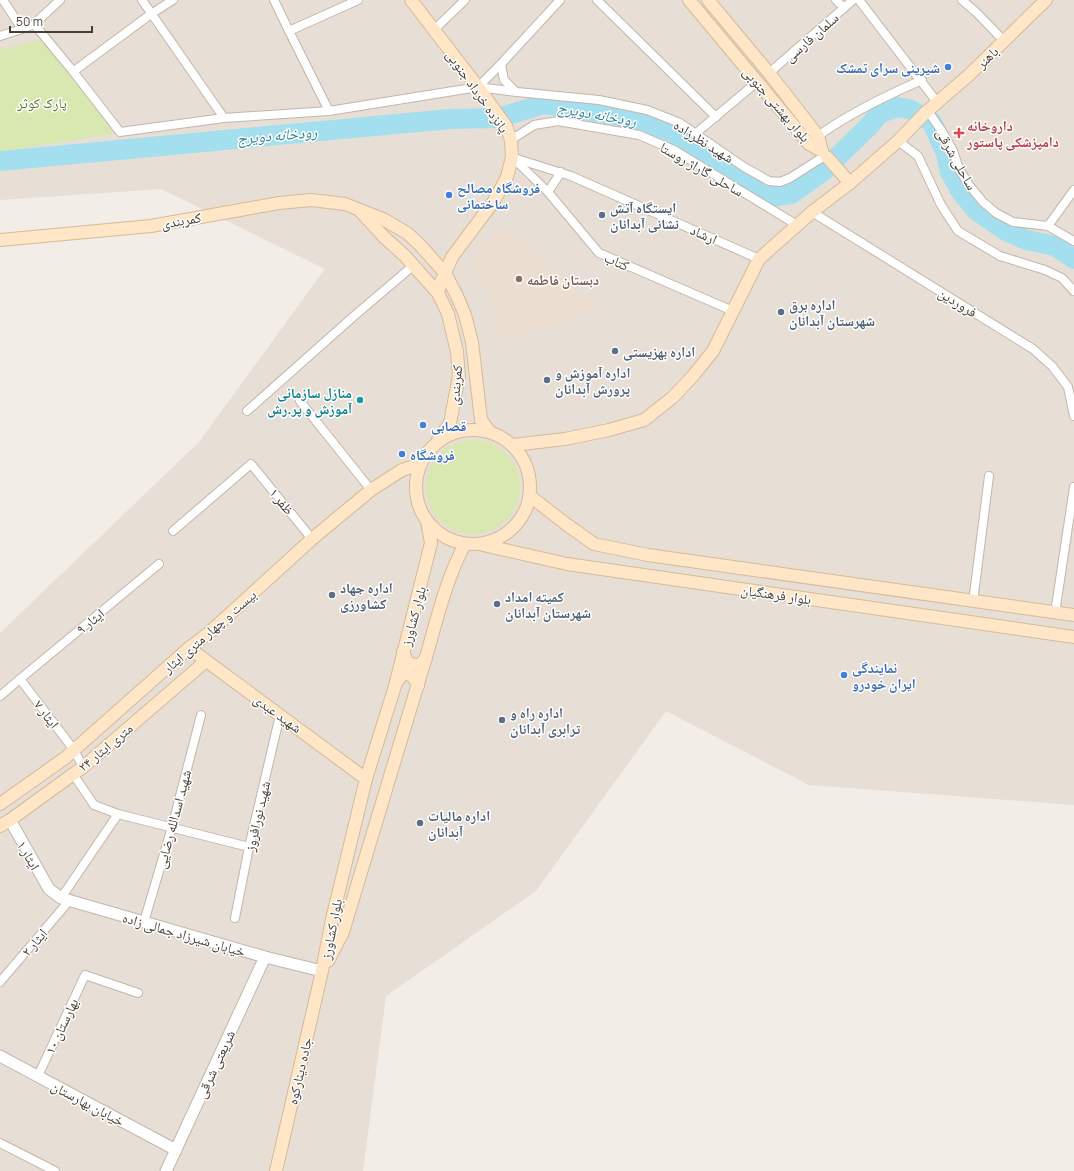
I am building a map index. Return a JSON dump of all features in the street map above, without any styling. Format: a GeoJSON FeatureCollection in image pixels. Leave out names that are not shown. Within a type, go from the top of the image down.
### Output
{"type":"FeatureCollection","features":[{"type":"Feature","properties":{"kind":"main road","name":"پانزده خرداد جنوبی"},"geometry":{"type":"LineString","coordinates":[[411,0],[506,126],[511,140],[512,157],[506,177],[494,201],[452,257],[444,273],[438,293]]}},
{"type":"Feature","properties":{"kind":"main road","name":"بلوار بهشتی جنوبی"},"geometry":{"type":"LineString","coordinates":[[689,0],[809,144],[825,154]]}},
{"type":"Feature","properties":{"kind":"main road","name":"بلوار بهشتی جنوبی"},"geometry":{"type":"LineString","coordinates":[[708,0],[818,136],[825,154]]}},
{"type":"Feature","properties":{"kind":"main road","name":"باهنر"},"geometry":{"type":"LineString","coordinates":[[759,258],[812,212],[850,183],[898,141],[927,111],[968,75],[1046,0]]}},
{"type":"Feature","properties":{"kind":"main road"},"geometry":{"type":"LineString","coordinates":[[825,154],[850,183]]}},
{"type":"Feature","properties":{"kind":"main road","name":"کمربندی"},"geometry":{"type":"LineString","coordinates":[[0,240],[151,226],[279,203],[311,200],[345,204],[383,219],[407,233],[419,244],[444,273],[457,296],[465,315],[472,342],[481,420],[490,432]]}},
{"type":"Feature","properties":{"kind":"main road","name":"کمربندی"},"geometry":{"type":"LineString","coordinates":[[360,211],[384,237],[414,265],[438,293],[448,314],[457,352],[459,376],[450,423],[434,446]]}},
{"type":"Feature","properties":{"kind":"main road"},"geometry":{"type":"LineString","coordinates":[[513,445],[565,439],[609,430],[644,420],[672,398],[700,367],[712,351],[759,258]]}},
{"type":"Feature","properties":{"kind":"main road"},"geometry":{"type":"LineString","coordinates":[[466,430],[490,432],[506,439],[513,445],[527,468],[530,482],[530,496],[526,510],[518,523],[507,533],[494,540],[480,544],[465,544],[450,539],[438,532],[427,521],[420,508],[417,493],[417,478],[421,464],[427,454],[434,446],[449,436],[466,430]]}},
{"type":"Feature","properties":{"kind":"main road","name":"بیست و چهار متری ایثار"},"geometry":{"type":"LineString","coordinates":[[0,804],[74,750],[189,648],[210,632],[312,539],[371,490],[402,470],[421,464]]}},
{"type":"Feature","properties":{"kind":"main road","name":"بلوار فرهنگیان"},"geometry":{"type":"LineString","coordinates":[[530,496],[594,544],[648,555],[1074,615]]}},
{"type":"Feature","properties":{"kind":"main road","name":"بلوار کشاورز"},"geometry":{"type":"LineString","coordinates":[[322,971],[332,919],[366,779],[395,686],[431,543],[427,521]]}},
{"type":"Feature","properties":{"kind":"main road","name":"بلوار کشاورز"},"geometry":{"type":"LineString","coordinates":[[322,971],[343,932],[454,562],[465,544]]}},
{"type":"Feature","properties":{"kind":"main road","name":"بلوار فرهنگیان"},"geometry":{"type":"LineString","coordinates":[[480,544],[567,564],[1074,637]]}},
{"type":"Feature","properties":{"kind":"main road"},"geometry":{"type":"LineString","coordinates":[[976,602],[977,623]]}},
{"type":"Feature","properties":{"kind":"main road","name":"شهید عبدی"},"geometry":{"type":"LineString","coordinates":[[189,648],[366,779]]}},
{"type":"Feature","properties":{"kind":"main road"},"geometry":{"type":"LineString","coordinates":[[404,652],[407,662],[412,665],[420,665],[426,658]]}},
{"type":"Feature","properties":{"kind":"main road","name":"۲۴ متری ایثار"},"geometry":{"type":"LineString","coordinates":[[5,823],[82,767],[206,661]]}},
{"type":"Feature","properties":{"kind":"main road"},"geometry":{"type":"LineString","coordinates":[[395,686],[400,677],[405,673],[411,675],[415,679],[418,686]]}},
{"type":"Feature","properties":{"kind":"main road"},"geometry":{"type":"LineString","coordinates":[[74,750],[85,759],[82,767],[77,767],[74,750]]}},
{"type":"Feature","properties":{"kind":"main road","name":"جاده دینارکوه"},"geometry":{"type":"LineString","coordinates":[[276,1171],[322,971]]}},
{"type":"Feature","properties":{"kind":"street"},"geometry":{"type":"LineString","coordinates":[[3,0],[22,29]]}},
{"type":"Feature","properties":{"kind":"street"},"geometry":{"type":"LineString","coordinates":[[0,36],[34,24],[60,0]]}},
{"type":"Feature","properties":{"kind":"street"},"geometry":{"type":"LineString","coordinates":[[142,0],[224,118]]}},
{"type":"Feature","properties":{"kind":"street"},"geometry":{"type":"LineString","coordinates":[[34,24],[74,71],[172,0]]}},
{"type":"Feature","properties":{"kind":"street"},"geometry":{"type":"LineString","coordinates":[[274,0],[328,111]]}},
{"type":"Feature","properties":{"kind":"street"},"geometry":{"type":"LineString","coordinates":[[289,31],[358,0]]}},
{"type":"Feature","properties":{"kind":"street"},"geometry":{"type":"LineString","coordinates":[[434,30],[465,0]]}},
{"type":"Feature","properties":{"kind":"street"},"geometry":{"type":"LineString","coordinates":[[478,87],[560,0]]}},
{"type":"Feature","properties":{"kind":"street"},"geometry":{"type":"LineString","coordinates":[[597,0],[716,117]]}},
{"type":"Feature","properties":{"kind":"street"},"geometry":{"type":"LineString","coordinates":[[836,0],[844,8]]}},
{"type":"Feature","properties":{"kind":"street","name":"سلمان فارسی"},"geometry":{"type":"LineString","coordinates":[[768,73],[853,0]]}},
{"type":"Feature","properties":{"kind":"street"},"geometry":{"type":"LineString","coordinates":[[859,0],[922,80],[937,102]]}},
{"type":"Feature","properties":{"kind":"street"},"geometry":{"type":"LineString","coordinates":[[962,0],[1004,41]]}},
{"type":"Feature","properties":{"kind":"street"},"geometry":{"type":"LineString","coordinates":[[501,64],[504,80],[517,92]]}},
{"type":"Feature","properties":{"kind":"street","name":"شهید نظرزاده"},"geometry":{"type":"LineString","coordinates":[[74,71],[120,132],[224,118],[328,111],[478,87],[599,100],[647,110],[680,123],[744,167],[769,181],[780,182],[790,178],[825,154]]}},
{"type":"Feature","properties":{"kind":"street"},"geometry":{"type":"LineString","coordinates":[[818,136],[836,123],[872,102],[922,80]]}},
{"type":"Feature","properties":{"kind":"street"},"geometry":{"type":"LineString","coordinates":[[695,134],[757,82]]}},
{"type":"Feature","properties":{"kind":"street","name":"ساحلی شرقی"},"geometry":{"type":"LineString","coordinates":[[927,111],[943,132],[954,151],[962,174],[983,202],[996,213],[1013,222],[1048,226],[1074,241]]}},
{"type":"Feature","properties":{"kind":"street","name":"ساحلی گاراژ روستا"},"geometry":{"type":"LineString","coordinates":[[511,140],[534,125],[558,121],[640,135],[674,150],[797,225]]}},
{"type":"Feature","properties":{"kind":"street"},"geometry":{"type":"LineString","coordinates":[[898,141],[918,156],[941,205],[958,231],[1000,256],[1045,270],[1062,278],[1074,291]]}},
{"type":"Feature","properties":{"kind":"street","name":"ارشاد"},"geometry":{"type":"LineString","coordinates":[[512,157],[561,172],[759,258]]}},
{"type":"Feature","properties":{"kind":"street","name":"کتاب"},"geometry":{"type":"LineString","coordinates":[[512,157],[548,192],[599,253],[733,311]]}},
{"type":"Feature","properties":{"kind":"street"},"geometry":{"type":"LineString","coordinates":[[548,192],[561,172]]}},
{"type":"Feature","properties":{"kind":"street"},"geometry":{"type":"LineString","coordinates":[[1048,226],[1074,190]]}},
{"type":"Feature","properties":{"kind":"street","name":"فروردین"},"geometry":{"type":"LineString","coordinates":[[812,212],[1033,349],[1052,366],[1068,387],[1074,416]]}},
{"type":"Feature","properties":{"kind":"street"},"geometry":{"type":"LineString","coordinates":[[247,411],[414,265]]}},
{"type":"Feature","properties":{"kind":"street"},"geometry":{"type":"LineString","coordinates":[[300,400],[371,490]]}},
{"type":"Feature","properties":{"kind":"street","name":"ظفر ۱"},"geometry":{"type":"LineString","coordinates":[[173,530],[251,464],[312,539]]}},
{"type":"Feature","properties":{"kind":"street"},"geometry":{"type":"LineString","coordinates":[[976,602],[989,476]]}},
{"type":"Feature","properties":{"kind":"street"},"geometry":{"type":"LineString","coordinates":[[1055,613],[1074,488]]}},
{"type":"Feature","properties":{"kind":"street","name":"ایثار ۹"},"geometry":{"type":"LineString","coordinates":[[0,696],[159,564]]}},
{"type":"Feature","properties":{"kind":"street","name":"ایثار ۷"},"geometry":{"type":"LineString","coordinates":[[20,679],[74,750]]}},
{"type":"Feature","properties":{"kind":"street","name":"شهید اسدالله رضایی"},"geometry":{"type":"LineString","coordinates":[[144,922],[172,827],[201,715]]}},
{"type":"Feature","properties":{"kind":"street","name":"شهید نورافروز"},"geometry":{"type":"LineString","coordinates":[[235,918],[249,847],[280,715]]}},
{"type":"Feature","properties":{"kind":"street"},"geometry":{"type":"LineString","coordinates":[[82,767],[94,805],[118,814],[249,847]]}},
{"type":"Feature","properties":{"kind":"street","name":"ایثار ۲"},"geometry":{"type":"LineString","coordinates":[[0,982],[65,900],[118,814]]}},
{"type":"Feature","properties":{"kind":"street","name":"ایثار ۱"},"geometry":{"type":"LineString","coordinates":[[5,823],[49,889]]}},
{"type":"Feature","properties":{"kind":"street","name":"خیابان شیرزاد جمالی زاده"},"geometry":{"type":"LineString","coordinates":[[49,889],[65,900],[265,957],[322,971]]}},
{"type":"Feature","properties":{"kind":"street","name":"شریعتی شرقی"},"geometry":{"type":"LineString","coordinates":[[166,1171],[265,957]]}},
{"type":"Feature","properties":{"kind":"street","name":"بهارستان ۱۰"},"geometry":{"type":"LineString","coordinates":[[38,1076],[85,975],[138,992]]}},
{"type":"Feature","properties":{"kind":"street","name":"خیابان بهارستان"},"geometry":{"type":"LineString","coordinates":[[0,1056],[176,1150]]}},
{"type":"Feature","properties":{"kind":"street"},"geometry":{"type":"LineString","coordinates":[[0,1143],[55,1171]]}},
{"type":"Feature","properties":{"kind":"shaded area"},"geometry":{"type":"Polygon","coordinates":[[[0,0],[1074,0],[1074,805],[809,785],[666,711],[536,891],[386,996],[363,1171],[0,1171],[0,633],[199,442],[325,269],[161,189],[0,200],[0,0]]]}},
{"type":"Feature","properties":{"kind":"shaded area","name":"دبستان فاطمه"},"geometry":{"type":"Polygon","coordinates":[[[500,225],[598,311],[502,341],[487,290],[468,267],[500,225]]]}},
{"type":"Feature","properties":{"kind":"green space","name":"پارک کوثر"},"geometry":{"type":"Polygon","coordinates":[[[40,40],[73,71],[117,133],[0,152],[0,50],[40,40]]]}},
{"type":"Feature","properties":{"kind":"green space"},"geometry":{"type":"Polygon","coordinates":[[[473,440],[491,444],[506,454],[516,469],[520,487],[516,505],[506,520],[491,530],[473,534],[455,530],[440,520],[430,505],[426,487],[430,469],[440,454],[455,444],[473,440]]]}},
{"type":"Feature","properties":{"kind":"waterway","name":"رودخانه دویرج"},"geometry":{"type":"LineString","coordinates":[[0,161],[450,119],[498,118],[544,104],[639,120],[672,132],[760,189],[776,196],[791,194],[822,172],[869,126],[879,114],[897,107],[909,109],[932,122],[946,154],[950,172],[961,192],[977,211],[1006,231],[1027,240],[1055,246],[1074,259]]}},
{"type":"Feature","properties":{"kind":"place","name":"شیرینی سرای تمشک"},"geometry":{"type":"Point","coordinates":[948,67]}},
{"type":"Feature","properties":{"kind":"place","name":"داروخانه دامپزشکی پاستور"},"geometry":{"type":"Point","coordinates":[959,133]}},
{"type":"Feature","properties":{"kind":"place","name":"فروشگاه مصالح ساختمانی"},"geometry":{"type":"Point","coordinates":[449,195]}},
{"type":"Feature","properties":{"kind":"place","name":"ایستگاه آتش نشانی آبدانان"},"geometry":{"type":"Point","coordinates":[602,215]}},
{"type":"Feature","properties":{"kind":"place","name":"دبستان فاطمه"},"geometry":{"type":"Point","coordinates":[519,279]}},
{"type":"Feature","properties":{"kind":"place","name":"اداره برق شهرستان آبدانان"},"geometry":{"type":"Point","coordinates":[781,312]}},
{"type":"Feature","properties":{"kind":"place","name":"اداره بهزیستی"},"geometry":{"type":"Point","coordinates":[615,351]}},
{"type":"Feature","properties":{"kind":"place","name":"اداره آموزش و پرورش آبدانان"},"geometry":{"type":"Point","coordinates":[547,380]}},
{"type":"Feature","properties":{"kind":"place","name":"منازل سازمانی آموزش و پر.رش"},"geometry":{"type":"Point","coordinates":[360,400]}},
{"type":"Feature","properties":{"kind":"place","name":"قصابی"},"geometry":{"type":"Point","coordinates":[423,425]}},
{"type":"Feature","properties":{"kind":"place","name":"فروشگاه"},"geometry":{"type":"Point","coordinates":[402,454]}},
{"type":"Feature","properties":{"kind":"place","name":"اداره جهاد کشاورزی"},"geometry":{"type":"Point","coordinates":[332,595]}},
{"type":"Feature","properties":{"kind":"place","name":"کمیته امداد شهرستان آبدانان"},"geometry":{"type":"Point","coordinates":[497,604]}},
{"type":"Feature","properties":{"kind":"place","name":"نمایندگی ایران خودرو"},"geometry":{"type":"Point","coordinates":[844,675]}},
{"type":"Feature","properties":{"kind":"place","name":"اداره راه و ترابری آبدانان"},"geometry":{"type":"Point","coordinates":[502,720]}},
{"type":"Feature","properties":{"kind":"place","name":"اداره مالیات آبدانان"},"geometry":{"type":"Point","coordinates":[420,823]}}]}
